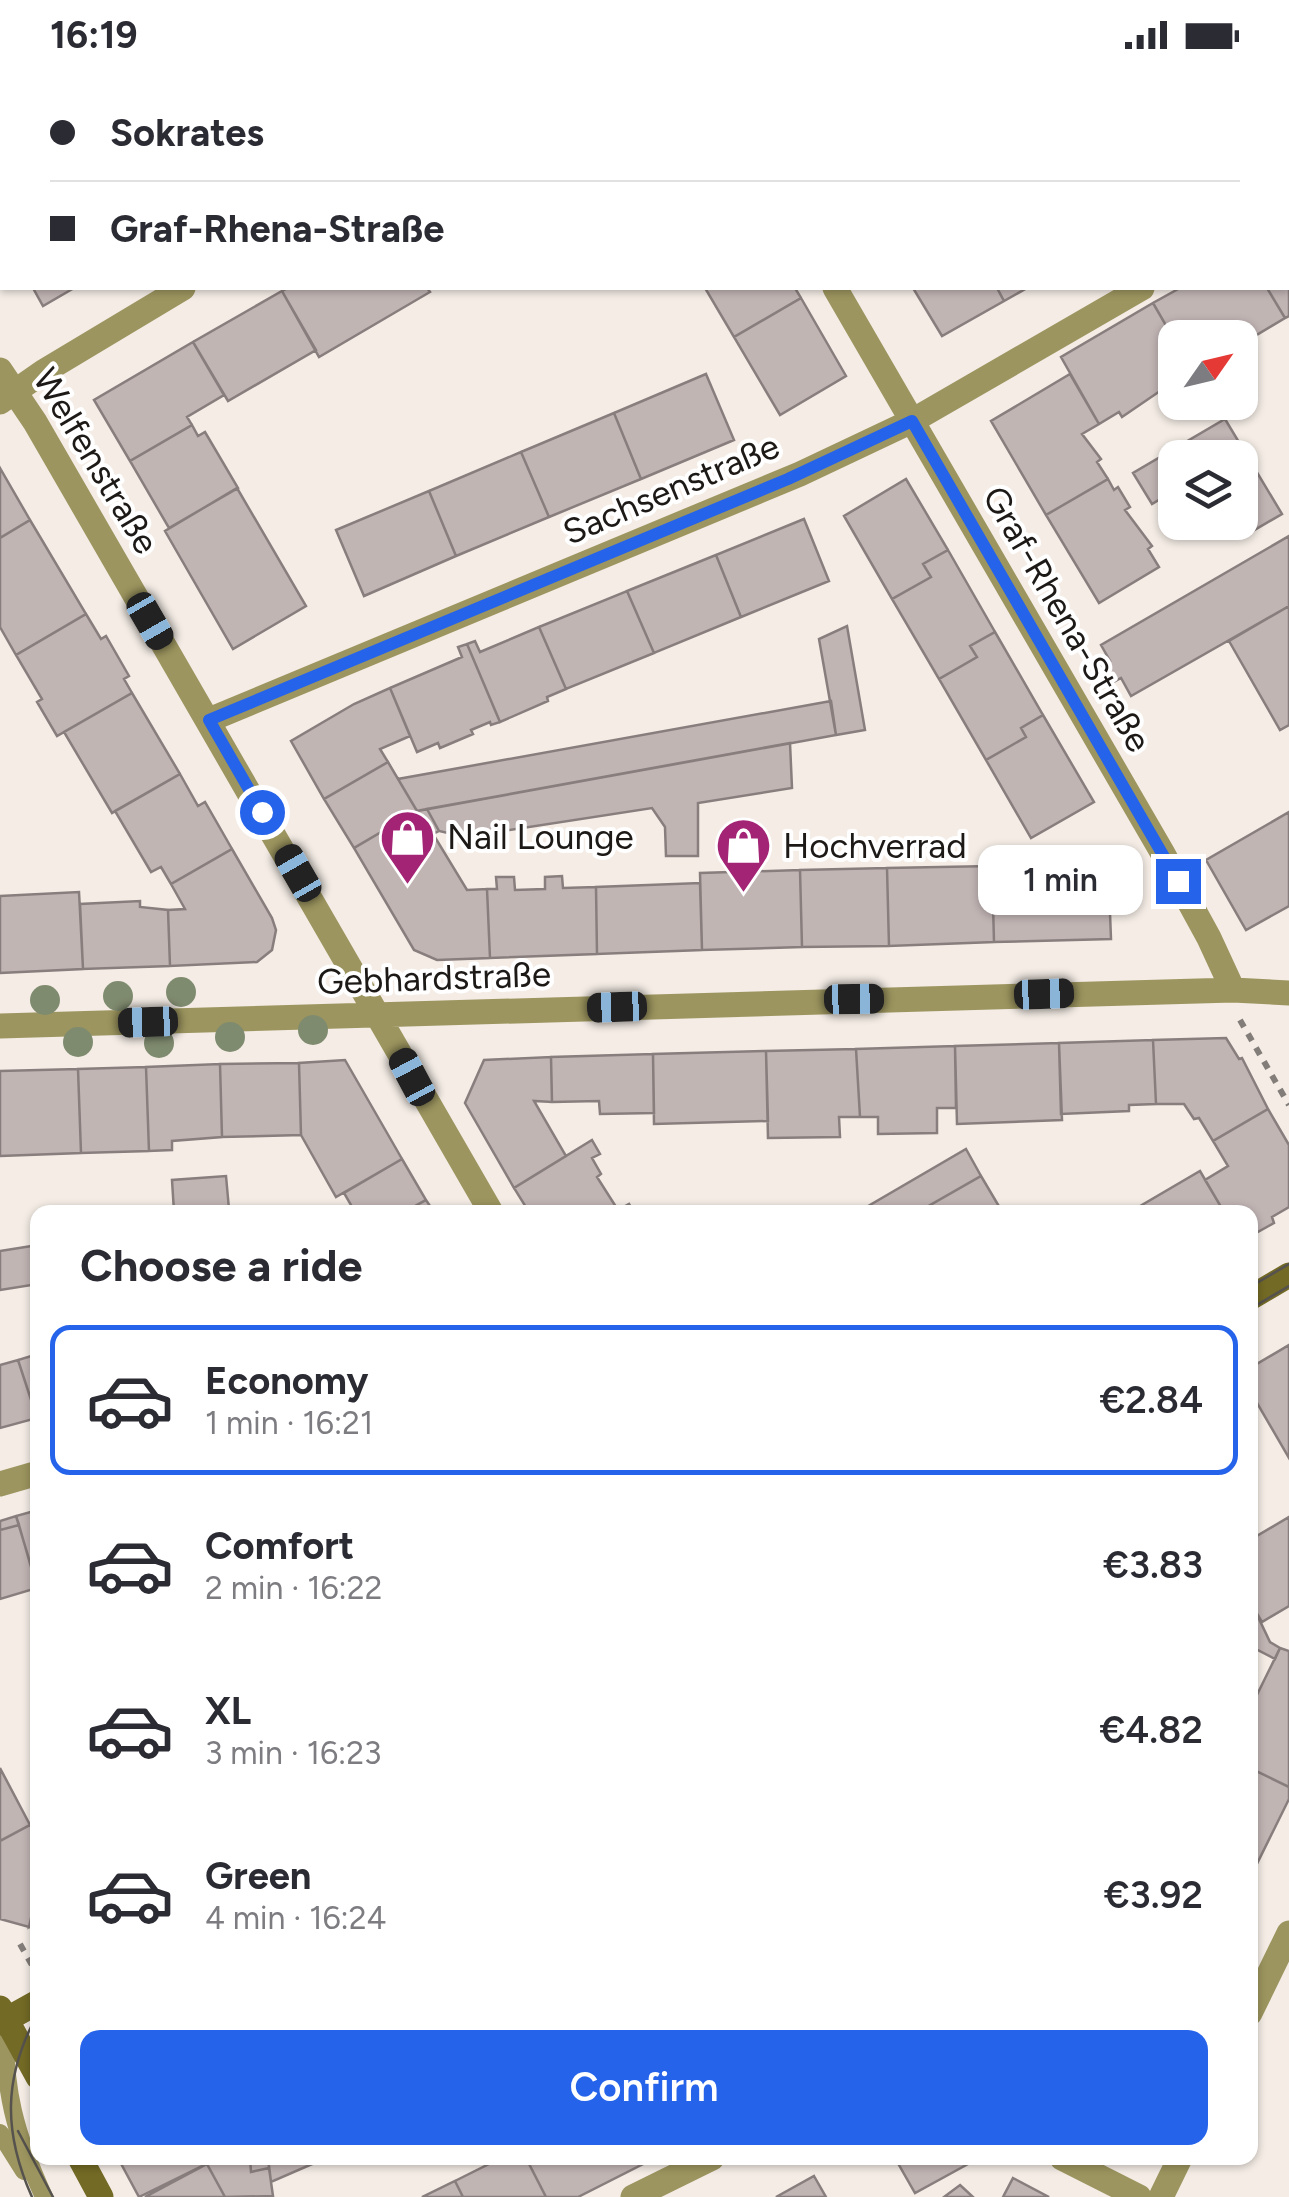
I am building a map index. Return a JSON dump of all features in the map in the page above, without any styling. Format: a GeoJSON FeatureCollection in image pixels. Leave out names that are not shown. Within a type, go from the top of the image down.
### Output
{"type":"FeatureCollection","features":[{"type":"Feature","properties":{"kind":"main road"},"geometry":{"type":"LineString","coordinates":[[1258,1293],[1289,1275]]}},
{"type":"Feature","properties":{"kind":"main road"},"geometry":{"type":"LineString","coordinates":[[30,2005],[2,2017],[30,2064]]}},
{"type":"Feature","properties":{"kind":"main road"},"geometry":{"type":"LineString","coordinates":[[84,2165],[101,2197]]}},
{"type":"Feature","properties":{"kind":"street"},"geometry":{"type":"LineString","coordinates":[[5,388],[178,290]]}},
{"type":"Feature","properties":{"kind":"street","name":"Graf-Rhena-Straße"},"geometry":{"type":"LineString","coordinates":[[836,290],[1162,852],[1233,990]]}},
{"type":"Feature","properties":{"kind":"street","name":"Sachsenstraße"},"geometry":{"type":"LineString","coordinates":[[209,720],[788,479],[912,421],[1139,290]]}},
{"type":"Feature","properties":{"kind":"street","name":"Welfenstraße"},"geometry":{"type":"LineString","coordinates":[[5,388],[209,720],[487,1205]]}},
{"type":"Feature","properties":{"kind":"street"},"geometry":{"type":"LineString","coordinates":[[1279,992],[1289,969]]}},
{"type":"Feature","properties":{"kind":"street","name":"Gebhardstraße"},"geometry":{"type":"LineString","coordinates":[[0,1026],[1233,990],[1279,992]]}},
{"type":"Feature","properties":{"kind":"street"},"geometry":{"type":"LineString","coordinates":[[0,1484],[30,1476]]}},
{"type":"Feature","properties":{"kind":"street"},"geometry":{"type":"LineString","coordinates":[[1258,1997],[1289,1933]]}},
{"type":"Feature","properties":{"kind":"street"},"geometry":{"type":"LineString","coordinates":[[633,2197],[698,2165]]}},
{"type":"Feature","properties":{"kind":"street"},"geometry":{"type":"LineString","coordinates":[[1076,2165],[1140,2197]]}},
{"type":"Feature","properties":{"kind":"street"},"geometry":{"type":"LineString","coordinates":[[1161,2197],[1177,2165]]}},
{"type":"Feature","properties":{"kind":"lane"},"geometry":{"type":"LineString","coordinates":[[2,2017],[4,2070],[12,2118],[42,2197]]}},
{"type":"Feature","properties":{"kind":"lane"},"geometry":{"type":"LineString","coordinates":[[0,2133],[42,2197]]}},
{"type":"Feature","properties":{"kind":"path"},"geometry":{"type":"LineString","coordinates":[[1233,990],[1237,1015],[1289,1105]]}},
{"type":"Feature","properties":{"kind":"path"},"geometry":{"type":"LineString","coordinates":[[20,1944],[30,1961]]}},
{"type":"Feature","properties":{"kind":"building"},"geometry":{"type":"Polygon","coordinates":[[[34,290],[71,290],[43,306],[34,290]]]}},
{"type":"Feature","properties":{"kind":"building"},"geometry":{"type":"Polygon","coordinates":[[[428,290],[430,292],[319,357],[282,291],[428,290]]]}},
{"type":"Feature","properties":{"kind":"building"},"geometry":{"type":"Polygon","coordinates":[[[706,290],[796,290],[801,298],[734,337],[706,290]]]}},
{"type":"Feature","properties":{"kind":"building"},"geometry":{"type":"Polygon","coordinates":[[[914,290],[998,290],[1004,301],[942,336],[914,290]]]}},
{"type":"Feature","properties":{"kind":"building"},"geometry":{"type":"Polygon","coordinates":[[[998,290],[1023,290],[1004,301],[998,290]]]}},
{"type":"Feature","properties":{"kind":"building"},"geometry":{"type":"Polygon","coordinates":[[[1176,290],[1268,290],[1285,318],[1258,334],[1258,320],[1163,320],[1153,303],[1176,290]]]}},
{"type":"Feature","properties":{"kind":"building"},"geometry":{"type":"Polygon","coordinates":[[[1268,290],[1289,290],[1289,316],[1285,318],[1268,290]]]}},
{"type":"Feature","properties":{"kind":"building"},"geometry":{"type":"Polygon","coordinates":[[[282,291],[316,350],[228,401],[193,342],[282,291]]]}},
{"type":"Feature","properties":{"kind":"building"},"geometry":{"type":"Polygon","coordinates":[[[801,298],[846,376],[780,415],[734,337],[801,298]]]}},
{"type":"Feature","properties":{"kind":"building"},"geometry":{"type":"Polygon","coordinates":[[[1153,303],[1163,320],[1158,320],[1158,392],[1122,417],[1119,412],[1099,424],[1061,357],[1153,303]]]}},
{"type":"Feature","properties":{"kind":"building"},"geometry":{"type":"Polygon","coordinates":[[[193,342],[224,395],[187,417],[192,425],[130,461],[94,400],[193,342]]]}},
{"type":"Feature","properties":{"kind":"building"},"geometry":{"type":"Polygon","coordinates":[[[706,374],[734,440],[641,479],[614,413],[706,374]]]}},
{"type":"Feature","properties":{"kind":"building"},"geometry":{"type":"Polygon","coordinates":[[[1070,374],[1099,424],[1082,434],[1101,459],[1097,462],[1108,479],[1046,515],[991,421],[1070,374]]]}},
{"type":"Feature","properties":{"kind":"building"},"geometry":{"type":"Polygon","coordinates":[[[614,413],[641,479],[549,517],[521,452],[614,413]]]}},
{"type":"Feature","properties":{"kind":"building"},"geometry":{"type":"Polygon","coordinates":[[[1226,420],[1238,440],[1189,440],[1226,420]]]}},
{"type":"Feature","properties":{"kind":"building"},"geometry":{"type":"Polygon","coordinates":[[[192,425],[198,436],[205,432],[238,488],[169,528],[130,461],[192,425]]]}},
{"type":"Feature","properties":{"kind":"building"},"geometry":{"type":"Polygon","coordinates":[[[521,452],[549,517],[456,556],[429,491],[521,452]]]}},
{"type":"Feature","properties":{"kind":"building"},"geometry":{"type":"Polygon","coordinates":[[[1158,458],[1158,500],[1152,504],[1133,473],[1158,458]]]}},
{"type":"Feature","properties":{"kind":"building"},"geometry":{"type":"Polygon","coordinates":[[[0,468],[30,520],[0,538],[0,468]]]}},
{"type":"Feature","properties":{"kind":"building"},"geometry":{"type":"Polygon","coordinates":[[[1258,474],[1282,514],[1258,528],[1258,474]]]}},
{"type":"Feature","properties":{"kind":"building"},"geometry":{"type":"Polygon","coordinates":[[[906,479],[948,550],[923,564],[931,577],[892,599],[844,516],[906,479]]]}},
{"type":"Feature","properties":{"kind":"building"},"geometry":{"type":"Polygon","coordinates":[[[1108,479],[1130,507],[1125,510],[1152,546],[1148,549],[1159,567],[1099,603],[1046,515],[1108,479]]]}},
{"type":"Feature","properties":{"kind":"building"},"geometry":{"type":"Polygon","coordinates":[[[237,488],[306,606],[233,649],[165,531],[237,488]]]}},
{"type":"Feature","properties":{"kind":"building"},"geometry":{"type":"Polygon","coordinates":[[[429,491],[456,556],[364,596],[336,530],[429,491]]]}},
{"type":"Feature","properties":{"kind":"building"},"geometry":{"type":"Polygon","coordinates":[[[804,519],[829,581],[741,617],[716,555],[804,519]]]}},
{"type":"Feature","properties":{"kind":"building"},"geometry":{"type":"Polygon","coordinates":[[[30,520],[86,614],[16,655],[0,627],[0,538],[30,520]]]}},
{"type":"Feature","properties":{"kind":"building"},"geometry":{"type":"Polygon","coordinates":[[[1289,536],[1289,606],[1131,696],[1121,678],[1108,685],[1098,667],[1110,661],[1101,645],[1289,536]]]}},
{"type":"Feature","properties":{"kind":"building"},"geometry":{"type":"Polygon","coordinates":[[[948,550],[995,632],[970,646],[977,657],[939,679],[892,599],[931,577],[923,564],[948,550]]]}},
{"type":"Feature","properties":{"kind":"building"},"geometry":{"type":"Polygon","coordinates":[[[716,555],[741,617],[654,653],[627,591],[716,555]]]}},
{"type":"Feature","properties":{"kind":"building"},"geometry":{"type":"Polygon","coordinates":[[[627,591],[654,653],[566,689],[539,627],[627,591]]]}},
{"type":"Feature","properties":{"kind":"building"},"geometry":{"type":"Polygon","coordinates":[[[1289,606],[1289,725],[1280,730],[1229,641],[1289,606]]]}},
{"type":"Feature","properties":{"kind":"building"},"geometry":{"type":"Polygon","coordinates":[[[86,614],[101,639],[106,636],[129,676],[124,679],[132,693],[57,736],[37,702],[42,699],[16,655],[86,614]]]}},
{"type":"Feature","properties":{"kind":"building"},"geometry":{"type":"Polygon","coordinates":[[[847,626],[865,730],[836,735],[819,639],[847,626]]]}},
{"type":"Feature","properties":{"kind":"building"},"geometry":{"type":"Polygon","coordinates":[[[539,627],[566,689],[500,722],[467,644],[475,641],[480,652],[539,627]]]}},
{"type":"Feature","properties":{"kind":"building"},"geometry":{"type":"Polygon","coordinates":[[[995,632],[1043,715],[1021,728],[1026,737],[986,760],[939,679],[977,657],[970,646],[995,632]]]}},
{"type":"Feature","properties":{"kind":"building"},"geometry":{"type":"Polygon","coordinates":[[[467,644],[500,722],[471,730],[473,734],[440,748],[438,743],[417,752],[390,688],[462,657],[458,647],[467,644]]]}},
{"type":"Feature","properties":{"kind":"building"},"geometry":{"type":"Polygon","coordinates":[[[390,688],[410,736],[380,749],[388,762],[324,799],[291,741],[390,688]]]}},
{"type":"Feature","properties":{"kind":"building"},"geometry":{"type":"Polygon","coordinates":[[[132,693],[180,774],[112,813],[64,732],[132,693]]]}},
{"type":"Feature","properties":{"kind":"building"},"geometry":{"type":"Polygon","coordinates":[[[831,701],[836,735],[417,811],[398,779],[831,701]]]}},
{"type":"Feature","properties":{"kind":"building"},"geometry":{"type":"Polygon","coordinates":[[[1043,715],[1094,802],[1031,838],[986,760],[1026,737],[1021,728],[1043,715]]]}},
{"type":"Feature","properties":{"kind":"building"},"geometry":{"type":"Polygon","coordinates":[[[790,743],[792,788],[698,803],[698,856],[666,856],[665,827],[652,808],[465,837],[439,831],[427,809],[790,743]]]}},
{"type":"Feature","properties":{"kind":"building"},"geometry":{"type":"Polygon","coordinates":[[[388,762],[417,811],[354,848],[324,799],[388,762]]]}},
{"type":"Feature","properties":{"kind":"building"},"geometry":{"type":"Polygon","coordinates":[[[180,774],[198,806],[205,802],[232,849],[171,884],[161,867],[151,872],[115,811],[180,774]]]}},
{"type":"Feature","properties":{"kind":"building"},"geometry":{"type":"Polygon","coordinates":[[[427,809],[439,831],[433,834],[467,890],[487,889],[490,958],[437,960],[414,950],[354,848],[427,809]]]}},
{"type":"Feature","properties":{"kind":"building"},"geometry":{"type":"Polygon","coordinates":[[[1289,812],[1289,906],[1246,930],[1206,860],[1289,812]]]}},
{"type":"Feature","properties":{"kind":"building"},"geometry":{"type":"Polygon","coordinates":[[[232,849],[272,918],[276,930],[272,950],[257,962],[170,966],[168,910],[185,909],[171,884],[232,849]]]}},
{"type":"Feature","properties":{"kind":"building"},"geometry":{"type":"Polygon","coordinates":[[[1035,865],[1035,873],[1103,871],[1104,913],[1110,913],[1111,939],[994,942],[992,866],[1035,865]]]}},
{"type":"Feature","properties":{"kind":"building"},"geometry":{"type":"Polygon","coordinates":[[[992,866],[994,942],[889,946],[887,868],[992,866]]]}},
{"type":"Feature","properties":{"kind":"building"},"geometry":{"type":"Polygon","coordinates":[[[887,868],[889,946],[802,947],[800,870],[887,868]]]}},
{"type":"Feature","properties":{"kind":"building"},"geometry":{"type":"Polygon","coordinates":[[[800,870],[802,947],[702,950],[700,873],[800,870]]]}},
{"type":"Feature","properties":{"kind":"building"},"geometry":{"type":"Polygon","coordinates":[[[562,876],[563,888],[596,887],[597,954],[490,958],[487,889],[497,889],[496,877],[514,877],[515,890],[545,889],[545,877],[562,876]]]}},
{"type":"Feature","properties":{"kind":"building"},"geometry":{"type":"Polygon","coordinates":[[[700,883],[702,950],[597,954],[596,887],[700,883]]]}},
{"type":"Feature","properties":{"kind":"building"},"geometry":{"type":"Polygon","coordinates":[[[79,892],[83,969],[0,973],[0,896],[79,892]]]}},
{"type":"Feature","properties":{"kind":"building"},"geometry":{"type":"Polygon","coordinates":[[[140,901],[140,907],[168,910],[170,966],[83,969],[80,904],[140,901]]]}},
{"type":"Feature","properties":{"kind":"building"},"geometry":{"type":"Polygon","coordinates":[[[1226,1038],[1242,1058],[1268,1109],[1213,1141],[1199,1118],[1194,1119],[1184,1104],[1156,1104],[1153,1040],[1226,1038]]]}},
{"type":"Feature","properties":{"kind":"building"},"geometry":{"type":"Polygon","coordinates":[[[1153,1040],[1156,1104],[1129,1105],[1129,1111],[1061,1114],[1059,1043],[1153,1040]]]}},
{"type":"Feature","properties":{"kind":"building"},"geometry":{"type":"Polygon","coordinates":[[[1059,1043],[1062,1120],[957,1124],[955,1046],[1059,1043]]]}},
{"type":"Feature","properties":{"kind":"building"},"geometry":{"type":"Polygon","coordinates":[[[955,1046],[956,1108],[937,1108],[937,1133],[878,1134],[878,1117],[860,1117],[856,1049],[955,1046]]]}},
{"type":"Feature","properties":{"kind":"building"},"geometry":{"type":"Polygon","coordinates":[[[856,1049],[860,1117],[839,1117],[840,1137],[768,1138],[766,1051],[856,1049]]]}},
{"type":"Feature","properties":{"kind":"building"},"geometry":{"type":"Polygon","coordinates":[[[766,1051],[768,1121],[654,1124],[653,1054],[766,1051]]]}},
{"type":"Feature","properties":{"kind":"building"},"geometry":{"type":"Polygon","coordinates":[[[653,1054],[654,1113],[600,1114],[599,1101],[552,1102],[551,1057],[653,1054]]]}},
{"type":"Feature","properties":{"kind":"building"},"geometry":{"type":"Polygon","coordinates":[[[551,1057],[552,1102],[534,1101],[566,1156],[514,1188],[465,1103],[484,1060],[551,1057]]]}},
{"type":"Feature","properties":{"kind":"building"},"geometry":{"type":"Polygon","coordinates":[[[345,1060],[402,1159],[336,1197],[301,1135],[299,1063],[345,1060]]]}},
{"type":"Feature","properties":{"kind":"building"},"geometry":{"type":"Polygon","coordinates":[[[299,1063],[301,1135],[222,1137],[220,1064],[299,1063]]]}},
{"type":"Feature","properties":{"kind":"building"},"geometry":{"type":"Polygon","coordinates":[[[220,1064],[222,1137],[172,1141],[172,1150],[149,1151],[146,1067],[220,1064]]]}},
{"type":"Feature","properties":{"kind":"building"},"geometry":{"type":"Polygon","coordinates":[[[146,1067],[149,1151],[81,1153],[78,1069],[146,1067]]]}},
{"type":"Feature","properties":{"kind":"building"},"geometry":{"type":"Polygon","coordinates":[[[78,1069],[81,1153],[0,1156],[0,1071],[78,1069]]]}},
{"type":"Feature","properties":{"kind":"building"},"geometry":{"type":"Polygon","coordinates":[[[1268,1109],[1289,1145],[1289,1207],[1272,1217],[1274,1223],[1258,1232],[1258,1205],[1220,1205],[1205,1180],[1228,1166],[1213,1141],[1268,1109]]]}},
{"type":"Feature","properties":{"kind":"building"},"geometry":{"type":"Polygon","coordinates":[[[592,1140],[600,1154],[592,1158],[601,1174],[597,1177],[615,1205],[525,1205],[514,1188],[592,1140]]]}},
{"type":"Feature","properties":{"kind":"building"},"geometry":{"type":"Polygon","coordinates":[[[966,1149],[981,1176],[930,1205],[870,1205],[966,1149]]]}},
{"type":"Feature","properties":{"kind":"building"},"geometry":{"type":"Polygon","coordinates":[[[402,1159],[426,1200],[417,1205],[351,1205],[344,1193],[402,1159]]]}},
{"type":"Feature","properties":{"kind":"building"},"geometry":{"type":"Polygon","coordinates":[[[1200,1171],[1220,1205],[1142,1205],[1200,1171]]]}},
{"type":"Feature","properties":{"kind":"building"},"geometry":{"type":"Polygon","coordinates":[[[226,1176],[229,1205],[174,1205],[172,1180],[226,1176]]]}},
{"type":"Feature","properties":{"kind":"building"},"geometry":{"type":"Polygon","coordinates":[[[981,1176],[998,1205],[930,1205],[981,1176]]]}},
{"type":"Feature","properties":{"kind":"building"},"geometry":{"type":"Polygon","coordinates":[[[30,1246],[30,1285],[0,1290],[0,1251],[30,1246]]]}},
{"type":"Feature","properties":{"kind":"building"},"geometry":{"type":"Polygon","coordinates":[[[1289,1345],[1289,1458],[1258,1405],[1258,1363],[1289,1345]]]}},
{"type":"Feature","properties":{"kind":"building"},"geometry":{"type":"Polygon","coordinates":[[[30,1356],[30,1397],[18,1360],[30,1356]]]}},
{"type":"Feature","properties":{"kind":"building"},"geometry":{"type":"Polygon","coordinates":[[[18,1360],[30,1397],[30,1420],[0,1428],[0,1365],[18,1360]]]}},
{"type":"Feature","properties":{"kind":"building"},"geometry":{"type":"Polygon","coordinates":[[[30,1512],[30,1562],[16,1516],[30,1512]]]}},
{"type":"Feature","properties":{"kind":"building"},"geometry":{"type":"Polygon","coordinates":[[[16,1516],[19,1525],[0,1530],[0,1521],[16,1516]]]}},
{"type":"Feature","properties":{"kind":"building"},"geometry":{"type":"Polygon","coordinates":[[[1289,1517],[1289,1606],[1262,1622],[1258,1615],[1258,1535],[1289,1517]]]}},
{"type":"Feature","properties":{"kind":"building"},"geometry":{"type":"Polygon","coordinates":[[[19,1525],[30,1564],[30,1590],[0,1599],[0,1530],[19,1525]]]}},
{"type":"Feature","properties":{"kind":"building"},"geometry":{"type":"Polygon","coordinates":[[[1258,1617],[1270,1642],[1280,1648],[1275,1659],[1258,1650],[1258,1617]]]}},
{"type":"Feature","properties":{"kind":"building"},"geometry":{"type":"Polygon","coordinates":[[[1280,1648],[1289,1651],[1289,1787],[1258,1772],[1258,1693],[1280,1648]]]}},
{"type":"Feature","properties":{"kind":"building"},"geometry":{"type":"Polygon","coordinates":[[[0,1768],[30,1825],[0,1841],[0,1768]]]}},
{"type":"Feature","properties":{"kind":"building"},"geometry":{"type":"Polygon","coordinates":[[[1258,1772],[1289,1787],[1289,1799],[1258,1862],[1258,1772]]]}},
{"type":"Feature","properties":{"kind":"building"},"geometry":{"type":"Polygon","coordinates":[[[30,1825],[29,1927],[0,1919],[0,1841],[30,1825]]]}},
{"type":"Feature","properties":{"kind":"building"},"geometry":{"type":"Polygon","coordinates":[[[122,2165],[204,2165],[139,2197],[122,2165]]]}},
{"type":"Feature","properties":{"kind":"building"},"geometry":{"type":"Polygon","coordinates":[[[208,2165],[250,2165],[251,2172],[269,2168],[273,2196],[225,2197],[208,2165]]]}},
{"type":"Feature","properties":{"kind":"building"},"geometry":{"type":"Polygon","coordinates":[[[208,2165],[225,2197],[145,2197],[208,2165]]]}},
{"type":"Feature","properties":{"kind":"building"},"geometry":{"type":"Polygon","coordinates":[[[250,2165],[269,2165],[269,2168],[251,2172],[250,2165]]]}},
{"type":"Feature","properties":{"kind":"building"},"geometry":{"type":"Polygon","coordinates":[[[269,2165],[310,2165],[271,2182],[269,2165]]]}},
{"type":"Feature","properties":{"kind":"building"},"geometry":{"type":"Polygon","coordinates":[[[487,2165],[530,2165],[546,2197],[463,2197],[455,2181],[487,2165]]]}},
{"type":"Feature","properties":{"kind":"building"},"geometry":{"type":"Polygon","coordinates":[[[530,2165],[641,2165],[578,2197],[546,2197],[530,2165]]]}},
{"type":"Feature","properties":{"kind":"building"},"geometry":{"type":"Polygon","coordinates":[[[899,2165],[966,2165],[915,2193],[899,2165]]]}},
{"type":"Feature","properties":{"kind":"building"},"geometry":{"type":"Polygon","coordinates":[[[814,2176],[826,2197],[776,2197],[814,2176]]]}},
{"type":"Feature","properties":{"kind":"building"},"geometry":{"type":"Polygon","coordinates":[[[1013,2178],[1049,2197],[1003,2197],[1013,2178]]]}},
{"type":"Feature","properties":{"kind":"building"},"geometry":{"type":"Polygon","coordinates":[[[455,2181],[463,2197],[422,2197],[455,2181]]]}},
{"type":"Feature","properties":{"kind":"building"},"geometry":{"type":"Polygon","coordinates":[[[960,2185],[973,2197],[944,2197],[960,2185]]]}},
{"type":"Feature","properties":{"kind":"tram line"},"geometry":{"type":"LineString","coordinates":[[1258,1282],[1289,1264]]}},
{"type":"Feature","properties":{"kind":"tram line"},"geometry":{"type":"LineString","coordinates":[[1258,1304],[1289,1286]]}},
{"type":"Feature","properties":{"kind":"tram line"},"geometry":{"type":"LineString","coordinates":[[30,2030],[18,2060],[11,2105],[16,2150],[32,2197]]}},
{"type":"Feature","properties":{"kind":"tram line"},"geometry":{"type":"LineString","coordinates":[[18,2131],[30,2154]]}},
{"type":"Feature","properties":{"kind":"tram line"},"geometry":{"type":"LineString","coordinates":[[36,2165],[53,2197]]}},
{"type":"Feature","properties":{"kind":"place","name":"Nail Lounge"},"geometry":{"type":"Point","coordinates":[408,886]}},
{"type":"Feature","properties":{"kind":"place","name":"Hochverrad"},"geometry":{"type":"Point","coordinates":[744,895]}},
{"type":"Feature","properties":{"kind":"route"},"geometry":{"type":"LineString","coordinates":[[262,812],[209,720],[788,479],[912,421],[1178,881]]}}]}
